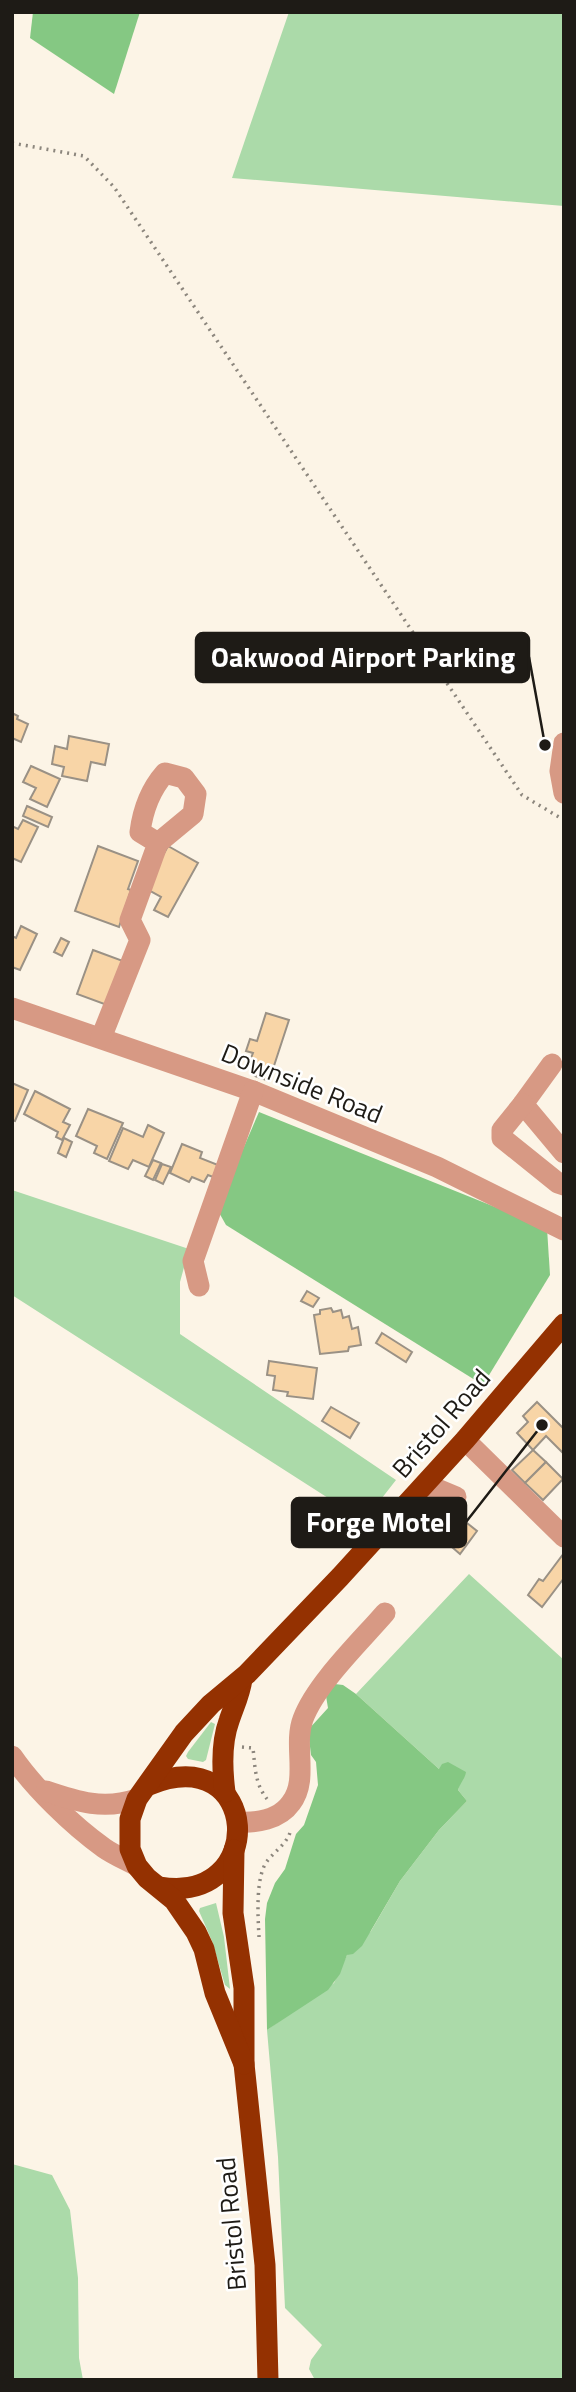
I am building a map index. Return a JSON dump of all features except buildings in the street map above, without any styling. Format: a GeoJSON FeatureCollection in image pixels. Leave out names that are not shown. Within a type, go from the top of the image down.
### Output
{"type":"FeatureCollection","features":[{"type":"Feature","properties":{"kind":"highway","name":"Bristol Road"},"geometry":{"type":"LineString","coordinates":[[143,1792],[184,1733],[211,1704],[242,1679],[425,1484],[564,1324]]}},
{"type":"Feature","properties":{"kind":"highway","name":"Bristol Road"},"geometry":{"type":"LineString","coordinates":[[225,1792],[224,1746],[228,1722],[239,1698],[242,1679]]}},
{"type":"Feature","properties":{"kind":"highway"},"geometry":{"type":"LineString","coordinates":[[182,1777],[210,1782],[225,1792],[238,1822],[234,1850],[225,1867],[206,1884],[177,1890],[160,1887],[147,1878],[137,1866],[130,1849],[130,1819],[143,1792],[165,1778],[182,1777]]}},
{"type":"Feature","properties":{"kind":"highway","name":"Bristol Road"},"geometry":{"type":"LineString","coordinates":[[234,1850],[233,1913],[244,1988],[244,2064],[265,2266],[268,2380]]}},
{"type":"Feature","properties":{"kind":"highway","name":"Bristol Road"},"geometry":{"type":"LineString","coordinates":[[160,1887],[174,1900],[196,1932],[204,1950],[215,1993],[244,2064]]}},
{"type":"Feature","properties":{"kind":"street"},"geometry":{"type":"LineString","coordinates":[[564,743],[560,771],[564,793]]}},
{"type":"Feature","properties":{"kind":"street"},"geometry":{"type":"LineString","coordinates":[[101,1038],[140,940],[130,920],[158,843]]}},
{"type":"Feature","properties":{"kind":"street","name":"Downside Road"},"geometry":{"type":"LineString","coordinates":[[12,1008],[253,1091],[437,1167],[564,1230]]}},
{"type":"Feature","properties":{"kind":"street"},"geometry":{"type":"LineString","coordinates":[[552,1064],[502,1130],[502,1138],[564,1185]]}},
{"type":"Feature","properties":{"kind":"street"},"geometry":{"type":"LineString","coordinates":[[199,1286],[194,1261],[253,1091]]}},
{"type":"Feature","properties":{"kind":"street"},"geometry":{"type":"LineString","coordinates":[[523,1104],[564,1153]]}},
{"type":"Feature","properties":{"kind":"street"},"geometry":{"type":"LineString","coordinates":[[465,1440],[564,1537]]}},
{"type":"Feature","properties":{"kind":"street"},"geometry":{"type":"LineString","coordinates":[[425,1484],[456,1497]]}},
{"type":"Feature","properties":{"kind":"street"},"geometry":{"type":"LineString","coordinates":[[238,1822],[255,1823],[273,1805],[292,1802],[300,1780],[299,1734],[309,1706],[319,1690],[385,1613]]}},
{"type":"Feature","properties":{"kind":"street"},"geometry":{"type":"LineString","coordinates":[[12,1756],[73,1822],[104,1848],[137,1866]]}},
{"type":"Feature","properties":{"kind":"street"},"geometry":{"type":"LineString","coordinates":[[40,1789],[93,1805],[117,1805],[143,1792]]}},
{"type":"Feature","properties":{"kind":"path"},"geometry":{"type":"LineString","coordinates":[[12,143],[84,156],[114,187],[522,795],[564,820]]}},
{"type":"Feature","properties":{"kind":"path"},"geometry":{"type":"LineString","coordinates":[[240,1747],[253,1748],[257,1780],[273,1805],[292,1826],[288,1840],[266,1862],[261,1875],[260,1945]]}},
{"type":"Feature","properties":{"kind":"green space"},"geometry":{"type":"Polygon","coordinates":[[[33,12],[140,12],[114,94],[30,38],[33,12]]]}},
{"type":"Feature","properties":{"kind":"green space"},"geometry":{"type":"Polygon","coordinates":[[[289,12],[564,12],[564,206],[232,178],[289,12]]]}},
{"type":"Feature","properties":{"kind":"green space"},"geometry":{"type":"Polygon","coordinates":[[[259,1112],[547,1228],[550,1275],[483,1385],[226,1225],[217,1209],[259,1112]]]}},
{"type":"Feature","properties":{"kind":"green space"},"geometry":{"type":"Polygon","coordinates":[[[12,1190],[189,1249],[180,1282],[180,1334],[396,1480],[364,1521],[12,1295],[12,1190]]]}},
{"type":"Feature","properties":{"kind":"green space"},"geometry":{"type":"Polygon","coordinates":[[[469,1574],[564,1660],[564,2380],[315,2380],[309,2369],[311,2360],[322,2345],[285,2308],[278,2157],[267,2030],[334,1983],[347,1955],[371,1931],[400,1881],[439,1830],[467,1801],[458,1790],[460,1783],[439,1769],[356,1694],[469,1574]]]}},
{"type":"Feature","properties":{"kind":"green space"},"geometry":{"type":"Polygon","coordinates":[[[335,1684],[343,1685],[356,1694],[439,1769],[442,1764],[448,1762],[466,1772],[458,1790],[467,1801],[439,1830],[400,1881],[362,1946],[353,1954],[347,1955],[340,1974],[328,1990],[267,2030],[267,1903],[275,1883],[285,1869],[296,1834],[304,1825],[318,1785],[316,1762],[311,1755],[308,1730],[328,1708],[326,1696],[335,1684]]]}},
{"type":"Feature","properties":{"kind":"green space"},"geometry":{"type":"Polygon","coordinates":[[[211,1722],[215,1724],[206,1760],[203,1762],[188,1759],[188,1752],[211,1722]]]}},
{"type":"Feature","properties":{"kind":"green space"},"geometry":{"type":"Polygon","coordinates":[[[216,1903],[224,1937],[230,1989],[225,1985],[212,1941],[199,1911],[200,1908],[216,1903]]]}},
{"type":"Feature","properties":{"kind":"green space"},"geometry":{"type":"Polygon","coordinates":[[[12,2164],[52,2175],[70,2210],[78,2278],[79,2358],[83,2380],[12,2380],[12,2164]]]}},
{"type":"Feature","properties":{"kind":"place","name":"Oakwood Airport Parking"},"geometry":{"type":"Point","coordinates":[545,745]}},
{"type":"Feature","properties":{"kind":"place","name":"Forge Motel"},"geometry":{"type":"Point","coordinates":[542,1425]}}]}
